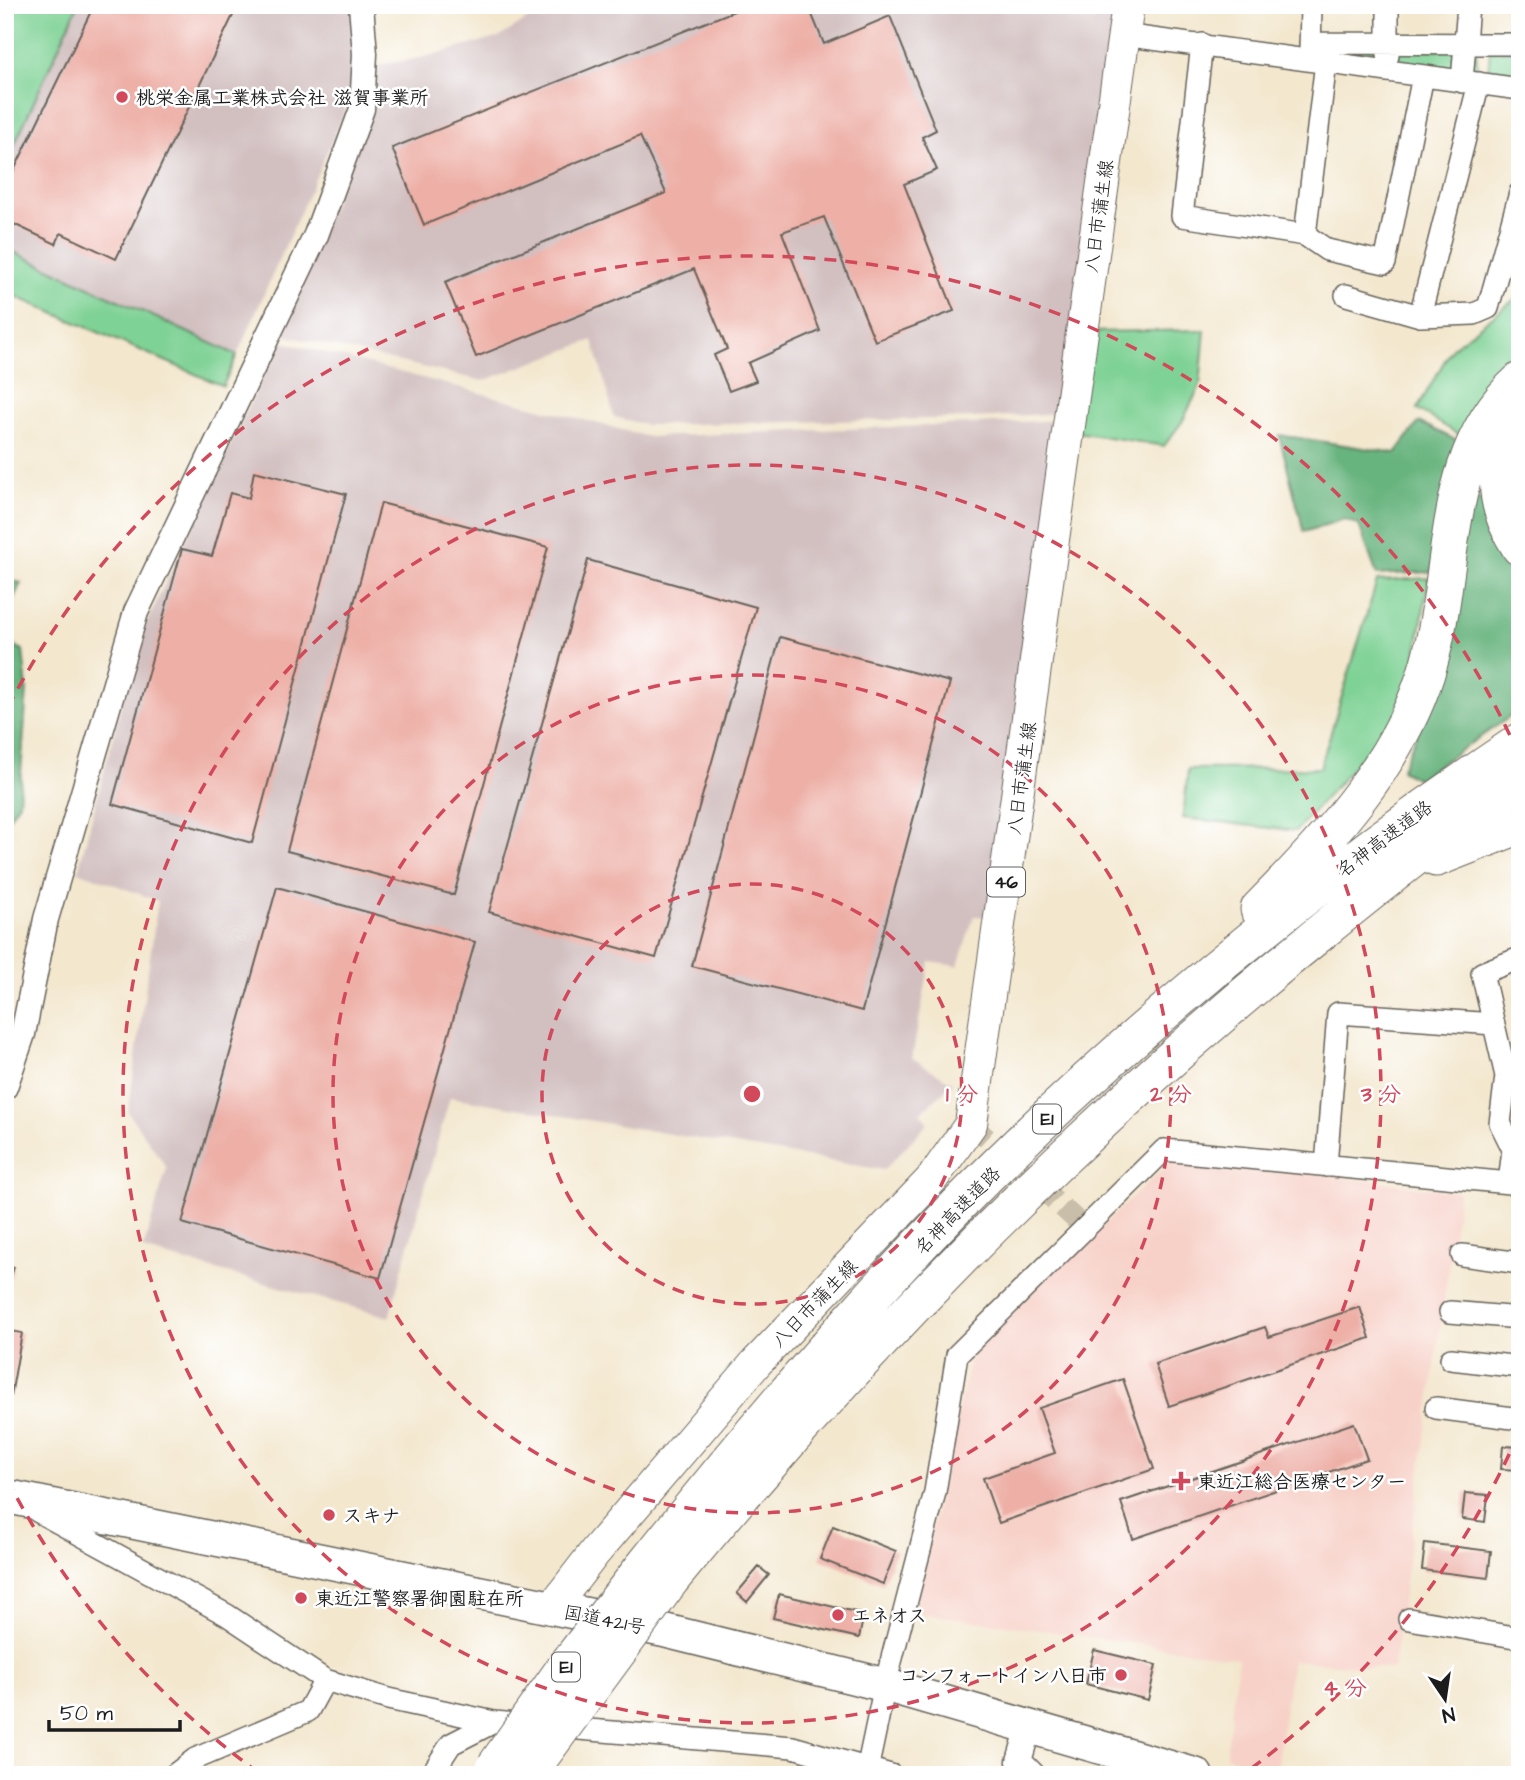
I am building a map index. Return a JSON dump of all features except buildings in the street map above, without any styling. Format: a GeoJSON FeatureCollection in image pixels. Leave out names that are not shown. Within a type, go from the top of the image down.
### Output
{"type":"FeatureCollection","features":[{"type":"Feature","properties":{"kind":"highway"},"geometry":{"type":"LineString","coordinates":[[945,1220],[1075,1078],[1245,923],[1308,859],[1404,729],[1429,663],[1459,486],[1475,439],[1507,393],[1520,381]]}},
{"type":"Feature","properties":{"kind":"highway"},"geometry":{"type":"LineString","coordinates":[[1520,405],[1503,446],[1496,485],[1505,524],[1520,547]]}},
{"type":"Feature","properties":{"kind":"highway","name":"名神高速道路"},"geometry":{"type":"LineString","coordinates":[[504,1772],[657,1574],[804,1376],[945,1220],[1082,1085],[1196,985],[1315,890],[1520,741]]}},
{"type":"Feature","properties":{"kind":"highway","name":"名神高速道路"},"geometry":{"type":"LineString","coordinates":[[657,1574],[970,1248],[1108,1114],[1211,1022],[1376,888],[1520,781]]}},
{"type":"Feature","properties":{"kind":"highway"},"geometry":{"type":"LineString","coordinates":[[1376,888],[1434,859],[1520,825]]}},
{"type":"Feature","properties":{"kind":"highway","name":"国道421号"},"geometry":{"type":"LineString","coordinates":[[9,1497],[662,1630],[884,1685],[1196,1775]]}},
{"type":"Feature","properties":{"kind":"main road","name":"八日市蒲生線"},"geometry":{"type":"LineString","coordinates":[[552,1608],[595,1552],[756,1363],[932,1179],[971,1124],[1125,20]]}},
{"type":"Feature","properties":{"kind":"street"},"geometry":{"type":"LineString","coordinates":[[5,1087],[23,1034],[47,919],[136,612],[316,235],[362,109],[365,54],[361,5]]}},
{"type":"Feature","properties":{"kind":"street"},"geometry":{"type":"LineString","coordinates":[[1305,236],[1315,55],[1311,5]]}},
{"type":"Feature","properties":{"kind":"street"},"geometry":{"type":"LineString","coordinates":[[1388,5],[1388,71]]}},
{"type":"Feature","properties":{"kind":"street"},"geometry":{"type":"LineString","coordinates":[[1420,316],[1471,83],[1465,44],[1468,5]]}},
{"type":"Feature","properties":{"kind":"street"},"geometry":{"type":"LineString","coordinates":[[1125,20],[1202,44],[1315,55],[1388,71],[1520,89]]}},
{"type":"Feature","properties":{"kind":"street"},"geometry":{"type":"LineString","coordinates":[[1315,55],[1388,43],[1520,44]]}},
{"type":"Feature","properties":{"kind":"street"},"geometry":{"type":"LineString","coordinates":[[1202,44],[1182,216],[1305,236],[1327,250],[1385,263],[1423,76]]}},
{"type":"Feature","properties":{"kind":"street"},"geometry":{"type":"LineString","coordinates":[[1346,295],[1420,316],[1474,314],[1488,308],[1520,193]]}},
{"type":"Feature","properties":{"kind":"street"},"geometry":{"type":"LineString","coordinates":[[867,1770],[884,1685],[935,1492],[957,1354],[1164,1150],[1514,1184],[1513,1149],[1500,1124],[1506,1076],[1482,973],[1520,958]]}},
{"type":"Feature","properties":{"kind":"street"},"geometry":{"type":"LineString","coordinates":[[1326,1166],[1338,1013],[1494,1024]]}},
{"type":"Feature","properties":{"kind":"street"},"geometry":{"type":"LineString","coordinates":[[1462,1255],[1520,1263]]}},
{"type":"Feature","properties":{"kind":"street"},"geometry":{"type":"LineString","coordinates":[[1450,1312],[1520,1318]]}},
{"type":"Feature","properties":{"kind":"street"},"geometry":{"type":"LineString","coordinates":[[1451,1359],[1520,1367]]}},
{"type":"Feature","properties":{"kind":"street"},"geometry":{"type":"LineString","coordinates":[[1436,1408],[1520,1419]]}},
{"type":"Feature","properties":{"kind":"street"},"geometry":{"type":"LineString","coordinates":[[9,1497],[228,1615],[325,1680],[388,1699],[494,1722],[793,1747],[891,1775]]}},
{"type":"Feature","properties":{"kind":"street"},"geometry":{"type":"LineString","coordinates":[[1409,1619],[1520,1638]]}},
{"type":"Feature","properties":{"kind":"street"},"geometry":{"type":"LineString","coordinates":[[174,1775],[195,1759],[308,1711],[325,1680]]}},
{"type":"Feature","properties":{"kind":"street"},"geometry":{"type":"LineString","coordinates":[[431,1775],[451,1744],[494,1722]]}},
{"type":"Feature","properties":{"kind":"street"},"geometry":{"type":"LineString","coordinates":[[1029,1727],[1019,1761],[1033,1775]]}},
{"type":"Feature","properties":{"kind":"shaded area"},"geometry":{"type":"Polygon","coordinates":[[[78,5],[354,5],[353,93],[237,355],[5,248],[5,165],[78,5]]]}},
{"type":"Feature","properties":{"kind":"shaded area"},"geometry":{"type":"Polygon","coordinates":[[[549,5],[1121,5],[1066,413],[976,418],[646,425],[614,417],[593,340],[483,381],[278,334],[373,109],[378,65],[421,58],[500,37],[549,5]]]}},
{"type":"Feature","properties":{"kind":"shaded area"},"geometry":{"type":"Polygon","coordinates":[[[280,341],[649,437],[1069,420],[1005,918],[974,916],[958,966],[930,962],[912,1058],[953,1083],[920,1113],[928,1123],[884,1170],[450,1097],[389,1317],[143,1250],[167,1168],[128,1112],[158,901],[78,871],[138,641],[280,341]]]}},
{"type":"Feature","properties":{"kind":"shaded area","name":"東近江総合医療センター"},"geometry":{"type":"Polygon","coordinates":[[[1176,1156],[1459,1192],[1393,1669],[1292,1660],[1276,1771],[1226,1756],[1238,1658],[913,1612],[972,1349],[1176,1156]]]}},
{"type":"Feature","properties":{"kind":"green space"},"geometry":{"type":"Polygon","coordinates":[[[5,5],[78,5],[5,165],[5,5]]]}},
{"type":"Feature","properties":{"kind":"green space"},"geometry":{"type":"Polygon","coordinates":[[[1333,48],[1476,50],[1478,73],[1336,54],[1333,48]]]}},
{"type":"Feature","properties":{"kind":"green space"},"geometry":{"type":"Polygon","coordinates":[[[1490,50],[1520,51],[1520,76],[1488,72],[1490,50]]]}},
{"type":"Feature","properties":{"kind":"green space"},"geometry":{"type":"Polygon","coordinates":[[[5,248],[237,355],[223,386],[5,292],[5,248]]]}},
{"type":"Feature","properties":{"kind":"green space"},"geometry":{"type":"Polygon","coordinates":[[[1520,295],[1520,363],[1508,372],[1464,438],[1417,409],[1452,348],[1520,295]]]}},
{"type":"Feature","properties":{"kind":"green space"},"geometry":{"type":"Polygon","coordinates":[[[1205,330],[1200,386],[1182,422],[1164,446],[1076,432],[1087,332],[1205,330]]]}},
{"type":"Feature","properties":{"kind":"green space"},"geometry":{"type":"Polygon","coordinates":[[[1419,422],[1462,443],[1431,572],[1377,575],[1359,525],[1344,519],[1304,532],[1279,435],[1396,453],[1419,422]]]}},
{"type":"Feature","properties":{"kind":"green space"},"geometry":{"type":"Polygon","coordinates":[[[1482,499],[1491,532],[1520,568],[1520,710],[1418,779],[1401,770],[1431,702],[1467,502],[1482,499]]]}},
{"type":"Feature","properties":{"kind":"green space"},"geometry":{"type":"Polygon","coordinates":[[[1429,578],[1415,662],[1393,722],[1296,831],[1183,818],[1188,769],[1320,768],[1377,581],[1429,578]]]}},
{"type":"Feature","properties":{"kind":"green space"},"geometry":{"type":"Polygon","coordinates":[[[5,579],[21,583],[5,617],[5,579]]]}},
{"type":"Feature","properties":{"kind":"green space"},"geometry":{"type":"Polygon","coordinates":[[[5,641],[23,650],[27,689],[19,803],[5,824],[5,641]]]}},
{"type":"Feature","properties":{"kind":"tunnel"},"geometry":{"type":"LineString","coordinates":[[971,1124],[1085,1228]]}},
{"type":"Feature","properties":{"kind":"place","name":"桃栄金属工業株式会社 滋賀事業所"},"geometry":{"type":"Point","coordinates":[122,97]}},
{"type":"Feature","properties":{"kind":"place","name":"東近江総合医療センター"},"geometry":{"type":"Point","coordinates":[1181,1481]}},
{"type":"Feature","properties":{"kind":"place","name":"スキナ"},"geometry":{"type":"Point","coordinates":[329,1515]}},
{"type":"Feature","properties":{"kind":"place","name":"東近江警察署御園駐在所"},"geometry":{"type":"Point","coordinates":[301,1598]}},
{"type":"Feature","properties":{"kind":"place","name":"エネオス"},"geometry":{"type":"Point","coordinates":[838,1615]}},
{"type":"Feature","properties":{"kind":"place","name":"コンフォートイン八日市"},"geometry":{"type":"Point","coordinates":[1121,1675]}}]}
